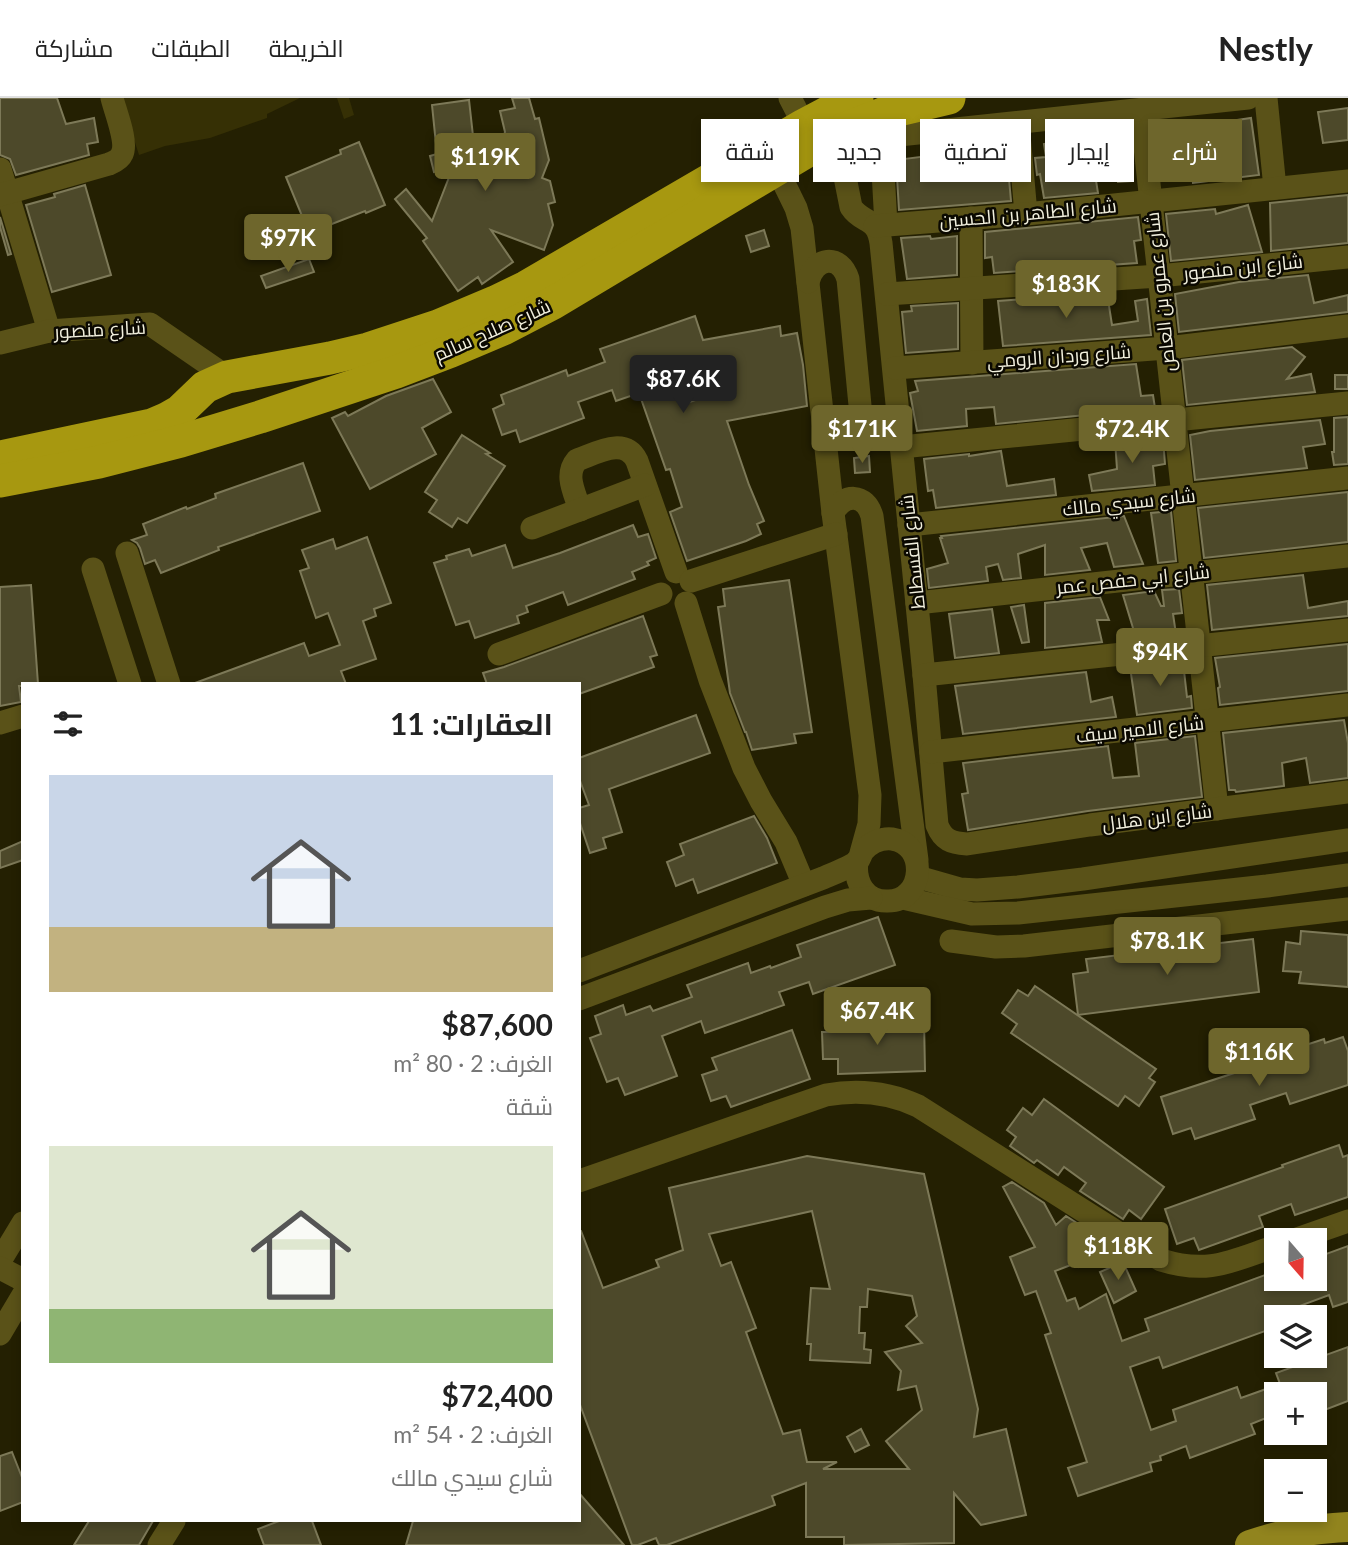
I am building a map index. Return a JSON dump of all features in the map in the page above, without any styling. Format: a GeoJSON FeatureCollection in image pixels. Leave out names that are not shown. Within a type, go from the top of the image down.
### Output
{"type":"FeatureCollection","features":[{"type":"Feature","properties":{"kind":"highway","name":"شارع صلاح سالم"},"geometry":{"type":"LineString","coordinates":[[0,457],[152,425],[180,411],[205,387],[237,375],[368,349],[462,317],[526,287],[797,112],[848,108],[882,114],[949,98]]}},
{"type":"Feature","properties":{"kind":"highway","name":"شارع صلاح سالم"},"geometry":{"type":"LineString","coordinates":[[799,151],[848,108]]}},
{"type":"Feature","properties":{"kind":"highway","name":"شارع صلاح سالم"},"geometry":{"type":"LineString","coordinates":[[0,481],[99,462],[181,441],[396,372],[451,351],[503,329],[553,303],[756,182]]}},
{"type":"Feature","properties":{"kind":"highway"},"geometry":{"type":"LineString","coordinates":[[237,375],[260,416]]}},
{"type":"Feature","properties":{"kind":"main road"},"geometry":{"type":"LineString","coordinates":[[1250,1545],[1279,1535],[1310,1529],[1348,1527]]}},
{"type":"Feature","properties":{"kind":"street"},"geometry":{"type":"LineString","coordinates":[[4,194],[117,160],[123,153],[124,144],[112,98]]}},
{"type":"Feature","properties":{"kind":"street"},"geometry":{"type":"LineString","coordinates":[[1031,122],[1248,98]]}},
{"type":"Feature","properties":{"kind":"street"},"geometry":{"type":"LineString","coordinates":[[1266,98],[1275,188]]}},
{"type":"Feature","properties":{"kind":"street"},"geometry":{"type":"LineString","coordinates":[[848,108],[844,167],[851,207],[855,213],[881,225]]}},
{"type":"Feature","properties":{"kind":"street","name":"شارع عمرو بن العاص"},"geometry":{"type":"LineString","coordinates":[[1140,110],[1217,809]]}},
{"type":"Feature","properties":{"kind":"street","name":"شارع الفسطاط"},"geometry":{"type":"LineString","coordinates":[[920,133],[899,135],[891,139],[882,153],[880,236],[925,675],[937,825],[947,841],[967,844]]}},
{"type":"Feature","properties":{"kind":"street"},"geometry":{"type":"LineString","coordinates":[[0,169],[4,194],[48,331]]}},
{"type":"Feature","properties":{"kind":"street","name":"شارع الطاهر بن الحسين"},"geometry":{"type":"LineString","coordinates":[[881,225],[1026,214],[1348,181]]}},
{"type":"Feature","properties":{"kind":"street"},"geometry":{"type":"LineString","coordinates":[[784,182],[800,218],[808,282],[835,524],[870,795],[869,824],[856,871],[858,882],[871,898]]}},
{"type":"Feature","properties":{"kind":"street"},"geometry":{"type":"LineString","coordinates":[[1023,182],[1026,214]]}},
{"type":"Feature","properties":{"kind":"street"},"geometry":{"type":"LineString","coordinates":[[971,218],[972,363]]}},
{"type":"Feature","properties":{"kind":"street","name":"شارع ابن منصور"},"geometry":{"type":"LineString","coordinates":[[887,294],[1159,276],[1348,257]]}},
{"type":"Feature","properties":{"kind":"street"},"geometry":{"type":"LineString","coordinates":[[808,282],[813,268],[819,263],[834,262],[846,272],[863,437]]}},
{"type":"Feature","properties":{"kind":"street","name":"شارع منصور"},"geometry":{"type":"LineString","coordinates":[[0,343],[48,331],[150,324],[237,375]]}},
{"type":"Feature","properties":{"kind":"street","name":"شارع وردان الرومي"},"geometry":{"type":"LineString","coordinates":[[895,368],[1167,348],[1348,326]]}},
{"type":"Feature","properties":{"kind":"street"},"geometry":{"type":"LineString","coordinates":[[901,447],[1348,403]]}},
{"type":"Feature","properties":{"kind":"street"},"geometry":{"type":"LineString","coordinates":[[580,510],[570,476],[577,460],[612,447],[624,448],[634,455],[684,585],[710,680],[744,768],[786,842],[804,885]]}},
{"type":"Feature","properties":{"kind":"street","name":"شارع سيدي مالك"},"geometry":{"type":"LineString","coordinates":[[909,525],[1348,478]]}},
{"type":"Feature","properties":{"kind":"street"},"geometry":{"type":"LineString","coordinates":[[532,528],[645,485]]}},
{"type":"Feature","properties":{"kind":"street"},"geometry":{"type":"LineString","coordinates":[[835,524],[838,504],[850,498],[868,506],[872,516],[918,868],[915,885],[902,898]]}},
{"type":"Feature","properties":{"kind":"street"},"geometry":{"type":"LineString","coordinates":[[684,585],[835,524]]}},
{"type":"Feature","properties":{"kind":"street"},"geometry":{"type":"LineString","coordinates":[[127,553],[168,682]]}},
{"type":"Feature","properties":{"kind":"street","name":"شارع ابي حفص عمر"},"geometry":{"type":"LineString","coordinates":[[917,603],[1348,556]]}},
{"type":"Feature","properties":{"kind":"street"},"geometry":{"type":"LineString","coordinates":[[93,569],[129,682]]}},
{"type":"Feature","properties":{"kind":"street"},"geometry":{"type":"LineString","coordinates":[[499,654],[661,594],[664,600],[681,605],[684,585]]}},
{"type":"Feature","properties":{"kind":"street"},"geometry":{"type":"LineString","coordinates":[[925,675],[1348,630]]}},
{"type":"Feature","properties":{"kind":"street","name":"شارع الامير سيف"},"geometry":{"type":"LineString","coordinates":[[931,752],[1348,705]]}},
{"type":"Feature","properties":{"kind":"street"},"geometry":{"type":"LineString","coordinates":[[0,723],[21,717]]}},
{"type":"Feature","properties":{"kind":"street","name":"شارع ابن هلال"},"geometry":{"type":"LineString","coordinates":[[967,844],[1348,792]]}},
{"type":"Feature","properties":{"kind":"street"},"geometry":{"type":"LineString","coordinates":[[581,970],[830,875],[860,857],[875,842],[891,839],[907,846],[918,868],[946,886],[977,890],[1083,880],[1346,841]]}},
{"type":"Feature","properties":{"kind":"street"},"geometry":{"type":"LineString","coordinates":[[581,998],[848,900],[871,898],[887,902],[902,898],[956,912],[993,914],[1065,909],[1348,875]]}},
{"type":"Feature","properties":{"kind":"street"},"geometry":{"type":"LineString","coordinates":[[1267,886],[1272,918]]}},
{"type":"Feature","properties":{"kind":"street"},"geometry":{"type":"LineString","coordinates":[[951,940],[996,947],[1024,946],[1348,909]]}},
{"type":"Feature","properties":{"kind":"street"},"geometry":{"type":"LineString","coordinates":[[581,1180],[826,1095],[867,1091],[887,1094],[918,1106],[1161,1261],[1197,1268],[1216,1266],[1264,1250]]}},
{"type":"Feature","properties":{"kind":"street"},"geometry":{"type":"LineString","coordinates":[[1327,1228],[1348,1221]]}},
{"type":"Feature","properties":{"kind":"street"},"geometry":{"type":"LineString","coordinates":[[0,1261],[21,1226]]}},
{"type":"Feature","properties":{"kind":"street"},"geometry":{"type":"LineString","coordinates":[[0,1268],[21,1279]]}},
{"type":"Feature","properties":{"kind":"street"},"geometry":{"type":"LineString","coordinates":[[0,1334],[13,1298]]}},
{"type":"Feature","properties":{"kind":"street"},"geometry":{"type":"LineString","coordinates":[[159,1545],[173,1522]]}},
{"type":"Feature","properties":{"kind":"shaded area"},"geometry":{"type":"Polygon","coordinates":[[[121,98],[300,98],[267,114],[267,118],[210,138],[165,146],[139,155],[121,98]]]}},
{"type":"Feature","properties":{"kind":"shaded area"},"geometry":{"type":"Polygon","coordinates":[[[337,98],[349,98],[354,115],[344,119],[337,98]]]}},
{"type":"Feature","properties":{"kind":"building"},"geometry":{"type":"Polygon","coordinates":[[[0,98],[57,98],[66,124],[94,118],[98,142],[87,144],[89,155],[16,175],[10,159],[0,155],[0,98]]]}},
{"type":"Feature","properties":{"kind":"building"},"geometry":{"type":"Polygon","coordinates":[[[512,98],[529,98],[535,119],[539,118],[549,160],[542,178],[550,181],[555,202],[548,204],[553,225],[544,250],[491,230],[513,262],[482,284],[478,277],[458,291],[423,241],[427,238],[395,199],[406,189],[432,221],[453,167],[434,172],[430,156],[437,154],[432,105],[469,100],[475,154],[497,153],[505,132],[500,111],[515,108],[512,98]]]}},
{"type":"Feature","properties":{"kind":"building"},"geometry":{"type":"Polygon","coordinates":[[[1348,108],[1348,140],[1323,143],[1318,112],[1348,108]]]}},
{"type":"Feature","properties":{"kind":"building"},"geometry":{"type":"Polygon","coordinates":[[[1251,118],[1259,175],[1242,177],[1242,119],[1251,118]]]}},
{"type":"Feature","properties":{"kind":"building"},"geometry":{"type":"Polygon","coordinates":[[[359,142],[385,205],[309,233],[286,177],[341,154],[340,150],[359,142]]]}},
{"type":"Feature","properties":{"kind":"building"},"geometry":{"type":"Polygon","coordinates":[[[920,157],[920,182],[1009,182],[1011,201],[899,210],[897,182],[906,182],[906,159],[920,157]]]}},
{"type":"Feature","properties":{"kind":"building"},"geometry":{"type":"Polygon","coordinates":[[[1045,157],[1045,182],[1096,182],[1098,193],[1044,198],[1035,158],[1045,157]]]}},
{"type":"Feature","properties":{"kind":"building"},"geometry":{"type":"Polygon","coordinates":[[[85,185],[111,275],[52,292],[26,205],[85,185]]]}},
{"type":"Feature","properties":{"kind":"building"},"geometry":{"type":"Polygon","coordinates":[[[1348,195],[1348,243],[1271,251],[1270,203],[1348,195]]]}},
{"type":"Feature","properties":{"kind":"building"},"geometry":{"type":"Polygon","coordinates":[[[1248,205],[1262,252],[1171,261],[1166,214],[1215,209],[1216,214],[1248,205]]]}},
{"type":"Feature","properties":{"kind":"building"},"geometry":{"type":"Polygon","coordinates":[[[0,217],[11,254],[8,255],[0,227],[0,217]]]}},
{"type":"Feature","properties":{"kind":"building"},"geometry":{"type":"Polygon","coordinates":[[[1138,217],[1141,240],[1134,241],[1137,263],[994,273],[992,257],[985,258],[985,232],[1138,217]]]}},
{"type":"Feature","properties":{"kind":"building"},"geometry":{"type":"Polygon","coordinates":[[[764,230],[769,246],[751,252],[746,236],[764,230]]]}},
{"type":"Feature","properties":{"kind":"building"},"geometry":{"type":"Polygon","coordinates":[[[930,236],[931,239],[957,236],[957,275],[907,279],[901,238],[930,236]]]}},
{"type":"Feature","properties":{"kind":"building"},"geometry":{"type":"Polygon","coordinates":[[[309,259],[314,272],[266,288],[261,276],[309,259]]]}},
{"type":"Feature","properties":{"kind":"building"},"geometry":{"type":"Polygon","coordinates":[[[1308,275],[1314,303],[1348,295],[1348,312],[1179,332],[1175,294],[1239,282],[1308,275]]]}},
{"type":"Feature","properties":{"kind":"building"},"geometry":{"type":"Polygon","coordinates":[[[1107,293],[1112,325],[1138,321],[1135,301],[1147,299],[1151,335],[1003,346],[998,301],[1107,293]]]}},
{"type":"Feature","properties":{"kind":"building"},"geometry":{"type":"Polygon","coordinates":[[[958,303],[958,349],[906,353],[902,312],[912,311],[911,306],[958,303]]]}},
{"type":"Feature","properties":{"kind":"building"},"geometry":{"type":"Polygon","coordinates":[[[695,316],[703,340],[780,326],[781,336],[797,333],[807,406],[727,421],[764,521],[757,524],[761,534],[687,561],[670,512],[682,507],[670,469],[666,470],[639,393],[616,401],[612,390],[578,402],[584,418],[520,442],[516,430],[502,435],[493,409],[504,404],[501,395],[566,370],[568,376],[605,362],[600,349],[695,316]],[[726,363],[679,379],[687,403],[730,388],[726,363]]]}},
{"type":"Feature","properties":{"kind":"building"},"geometry":{"type":"Polygon","coordinates":[[[1292,347],[1305,357],[1287,379],[1311,374],[1315,392],[1187,405],[1182,360],[1292,347]]]}},
{"type":"Feature","properties":{"kind":"building"},"geometry":{"type":"Polygon","coordinates":[[[1136,364],[1141,396],[1153,395],[1155,408],[996,424],[994,407],[966,409],[967,426],[917,431],[910,393],[918,391],[915,381],[1136,364]]]}},
{"type":"Feature","properties":{"kind":"building"},"geometry":{"type":"Polygon","coordinates":[[[1335,375],[1348,375],[1348,389],[1335,389],[1335,375]]]}},
{"type":"Feature","properties":{"kind":"building"},"geometry":{"type":"Polygon","coordinates":[[[433,379],[451,412],[422,428],[436,454],[370,489],[332,418],[345,412],[348,416],[386,396],[433,379]]]}},
{"type":"Feature","properties":{"kind":"building"},"geometry":{"type":"Polygon","coordinates":[[[1348,417],[1348,464],[1334,465],[1334,418],[1348,417]]]}},
{"type":"Feature","properties":{"kind":"building"},"geometry":{"type":"Polygon","coordinates":[[[1320,420],[1325,444],[1303,447],[1307,468],[1195,480],[1190,435],[1320,420]]]}},
{"type":"Feature","properties":{"kind":"building"},"geometry":{"type":"Polygon","coordinates":[[[462,435],[505,466],[467,523],[458,518],[452,527],[429,512],[437,500],[425,492],[462,435]]]}},
{"type":"Feature","properties":{"kind":"building"},"geometry":{"type":"Polygon","coordinates":[[[1158,436],[1163,439],[1165,464],[1153,466],[1155,485],[1092,491],[1089,475],[1117,469],[1115,440],[1158,436]]]}},
{"type":"Feature","properties":{"kind":"building"},"geometry":{"type":"Polygon","coordinates":[[[1001,451],[1007,486],[1054,479],[1056,495],[936,508],[933,490],[928,491],[924,459],[1001,451]]]}},
{"type":"Feature","properties":{"kind":"building"},"geometry":{"type":"Polygon","coordinates":[[[869,456],[870,472],[855,473],[854,458],[869,456]]]}},
{"type":"Feature","properties":{"kind":"building"},"geometry":{"type":"Polygon","coordinates":[[[303,463],[320,511],[218,547],[219,550],[161,573],[155,560],[145,564],[140,548],[132,540],[147,535],[143,524],[216,498],[215,494],[303,463]]]}},
{"type":"Feature","properties":{"kind":"building"},"geometry":{"type":"Polygon","coordinates":[[[1348,492],[1348,542],[1204,558],[1198,508],[1348,492]]]}},
{"type":"Feature","properties":{"kind":"building"},"geometry":{"type":"Polygon","coordinates":[[[1171,511],[1176,561],[1158,563],[1151,513],[1171,511]]]}},
{"type":"Feature","properties":{"kind":"building"},"geometry":{"type":"Polygon","coordinates":[[[1124,516],[1143,564],[1114,567],[1107,543],[1081,548],[1090,570],[1045,575],[1045,545],[1018,554],[1021,578],[1003,580],[998,564],[986,567],[988,581],[929,588],[927,569],[948,563],[941,536],[1124,516]]]}},
{"type":"Feature","properties":{"kind":"building"},"geometry":{"type":"Polygon","coordinates":[[[633,525],[638,537],[648,534],[656,558],[647,562],[649,565],[632,572],[635,579],[568,605],[563,592],[526,606],[528,612],[517,616],[519,623],[475,638],[469,621],[456,625],[434,563],[447,559],[446,556],[469,549],[472,556],[505,545],[513,568],[633,525]]]}},
{"type":"Feature","properties":{"kind":"building"},"geometry":{"type":"Polygon","coordinates":[[[367,537],[391,603],[374,609],[376,616],[363,621],[376,659],[341,671],[345,682],[198,682],[304,643],[309,656],[340,645],[328,613],[316,618],[300,571],[309,568],[302,550],[333,539],[336,549],[367,537]]]}},
{"type":"Feature","properties":{"kind":"building"},"geometry":{"type":"Polygon","coordinates":[[[1303,575],[1308,608],[1348,601],[1348,616],[1212,630],[1207,585],[1303,575]]]}},
{"type":"Feature","properties":{"kind":"building"},"geometry":{"type":"Polygon","coordinates":[[[789,580],[812,732],[794,734],[796,743],[752,750],[730,693],[718,607],[725,606],[723,589],[789,580]]]}},
{"type":"Feature","properties":{"kind":"building"},"geometry":{"type":"Polygon","coordinates":[[[31,585],[38,682],[21,682],[21,702],[0,706],[0,587],[31,585]]]}},
{"type":"Feature","properties":{"kind":"building"},"geometry":{"type":"Polygon","coordinates":[[[1179,589],[1182,613],[1173,614],[1176,634],[1136,638],[1123,595],[1154,591],[1161,606],[1164,606],[1162,590],[1179,589]]]}},
{"type":"Feature","properties":{"kind":"building"},"geometry":{"type":"Polygon","coordinates":[[[1100,597],[1109,620],[1097,620],[1102,642],[1045,648],[1045,603],[1100,597]]]}},
{"type":"Feature","properties":{"kind":"building"},"geometry":{"type":"Polygon","coordinates":[[[1024,605],[1029,642],[1022,643],[1011,607],[1024,605]]]}},
{"type":"Feature","properties":{"kind":"building"},"geometry":{"type":"Polygon","coordinates":[[[992,609],[999,653],[955,658],[949,614],[992,609]]]}},
{"type":"Feature","properties":{"kind":"building"},"geometry":{"type":"Polygon","coordinates":[[[643,616],[657,655],[650,657],[654,667],[581,693],[581,682],[486,682],[483,673],[643,616]]]}},
{"type":"Feature","properties":{"kind":"building"},"geometry":{"type":"Polygon","coordinates":[[[1348,644],[1348,691],[1220,705],[1215,658],[1348,644]]]}},
{"type":"Feature","properties":{"kind":"building"},"geometry":{"type":"Polygon","coordinates":[[[1183,662],[1187,697],[1191,696],[1192,708],[1137,715],[1130,667],[1183,662]]]}},
{"type":"Feature","properties":{"kind":"building"},"geometry":{"type":"Polygon","coordinates":[[[1086,672],[1091,702],[1112,697],[1116,717],[963,734],[955,686],[1086,672]]]}},
{"type":"Feature","properties":{"kind":"building"},"geometry":{"type":"Polygon","coordinates":[[[696,715],[710,753],[609,789],[622,832],[603,838],[606,848],[590,853],[581,826],[581,807],[589,805],[581,783],[581,757],[696,715]]]}},
{"type":"Feature","properties":{"kind":"building"},"geometry":{"type":"Polygon","coordinates":[[[1344,720],[1348,743],[1348,778],[1310,783],[1306,758],[1282,763],[1284,786],[1236,792],[1229,790],[1223,733],[1344,720]]]}},
{"type":"Feature","properties":{"kind":"building"},"geometry":{"type":"Polygon","coordinates":[[[1195,736],[1202,797],[968,830],[962,794],[968,793],[963,763],[1108,746],[1113,778],[1139,776],[1135,743],[1195,736]]]}},
{"type":"Feature","properties":{"kind":"building"},"geometry":{"type":"Polygon","coordinates":[[[754,816],[777,863],[698,893],[693,879],[676,886],[667,862],[684,855],[680,844],[754,816]]]}},
{"type":"Feature","properties":{"kind":"building"},"geometry":{"type":"Polygon","coordinates":[[[21,842],[21,861],[0,868],[0,851],[21,842]]]}},
{"type":"Feature","properties":{"kind":"building"},"geometry":{"type":"Polygon","coordinates":[[[878,917],[895,965],[813,994],[809,982],[779,992],[784,1005],[705,1033],[701,1021],[662,1036],[677,1076],[625,1095],[618,1078],[607,1082],[590,1038],[601,1034],[595,1016],[623,1005],[626,1015],[650,1006],[653,1011],[692,997],[687,985],[748,963],[751,973],[770,966],[771,968],[801,957],[797,945],[878,917]]]}},
{"type":"Feature","properties":{"kind":"building"},"geometry":{"type":"Polygon","coordinates":[[[1301,931],[1348,935],[1348,987],[1299,983],[1301,972],[1283,971],[1286,942],[1300,944],[1301,931]]]}},
{"type":"Feature","properties":{"kind":"building"},"geometry":{"type":"Polygon","coordinates":[[[1253,939],[1259,992],[1078,1015],[1073,974],[1088,972],[1086,959],[1253,939]]]}},
{"type":"Feature","properties":{"kind":"building"},"geometry":{"type":"Polygon","coordinates":[[[1035,986],[1156,1069],[1149,1078],[1155,1082],[1139,1106],[1125,1096],[1118,1106],[1011,1033],[1017,1024],[1002,1013],[1018,990],[1028,996],[1035,986]]]}},
{"type":"Feature","properties":{"kind":"building"},"geometry":{"type":"Polygon","coordinates":[[[924,1020],[925,1071],[838,1074],[838,1059],[823,1059],[822,1032],[838,1032],[838,1022],[924,1020]]]}},
{"type":"Feature","properties":{"kind":"building"},"geometry":{"type":"Polygon","coordinates":[[[792,1030],[810,1079],[731,1107],[726,1096],[711,1101],[702,1075],[717,1070],[712,1058],[792,1030]]]}},
{"type":"Feature","properties":{"kind":"building"},"geometry":{"type":"Polygon","coordinates":[[[1343,1037],[1348,1051],[1348,1085],[1290,1104],[1286,1093],[1250,1105],[1255,1119],[1195,1139],[1191,1128],[1173,1134],[1161,1097],[1268,1062],[1268,1066],[1274,1066],[1275,1055],[1324,1039],[1325,1043],[1343,1037]]]}},
{"type":"Feature","properties":{"kind":"building"},"geometry":{"type":"Polygon","coordinates":[[[1044,1099],[1164,1187],[1141,1219],[1129,1210],[1123,1219],[1080,1191],[1086,1183],[1064,1167],[1058,1175],[1037,1160],[1034,1163],[1010,1146],[1016,1137],[1007,1130],[1023,1108],[1032,1115],[1044,1099]]]}},
{"type":"Feature","properties":{"kind":"building"},"geometry":{"type":"Polygon","coordinates":[[[1339,1145],[1343,1157],[1348,1155],[1348,1197],[1295,1215],[1291,1204],[1259,1216],[1263,1227],[1199,1250],[1194,1238],[1177,1244],[1165,1209],[1339,1145]]]}},
{"type":"Feature","properties":{"kind":"building"},"geometry":{"type":"Polygon","coordinates":[[[807,1156],[924,1174],[978,1409],[974,1437],[1006,1429],[1026,1515],[981,1525],[954,1493],[954,1543],[844,1545],[844,1537],[806,1537],[806,1483],[772,1496],[775,1505],[667,1545],[659,1545],[656,1538],[632,1545],[581,1407],[581,1231],[603,1288],[659,1267],[656,1260],[683,1250],[669,1188],[807,1156]],[[812,1211],[709,1234],[721,1266],[731,1262],[756,1328],[746,1332],[783,1434],[800,1430],[807,1462],[837,1462],[823,1469],[909,1469],[886,1441],[922,1410],[916,1386],[898,1390],[901,1371],[885,1352],[922,1343],[906,1326],[917,1316],[912,1296],[868,1289],[867,1307],[860,1307],[859,1333],[865,1333],[864,1349],[871,1350],[870,1363],[810,1360],[811,1344],[807,1344],[811,1288],[830,1289],[812,1211]]]}},
{"type":"Feature","properties":{"kind":"building"},"geometry":{"type":"Polygon","coordinates":[[[1012,1182],[1044,1203],[1056,1225],[1066,1216],[1080,1225],[1072,1232],[1092,1258],[1079,1267],[1076,1263],[1055,1271],[1067,1301],[1075,1298],[1079,1309],[1106,1294],[1122,1341],[1149,1331],[1145,1319],[1264,1275],[1264,1292],[1326,1292],[1327,1254],[1348,1246],[1348,1302],[1333,1307],[1329,1295],[1302,1305],[1264,1305],[1264,1331],[1163,1368],[1159,1357],[1130,1367],[1151,1430],[1176,1421],[1173,1410],[1237,1387],[1241,1398],[1264,1390],[1264,1419],[1251,1424],[1255,1434],[1190,1458],[1186,1446],[1150,1463],[1152,1471],[1078,1496],[1068,1468],[1087,1462],[1045,1335],[1051,1333],[1036,1291],[1025,1295],[1010,1257],[1035,1247],[1003,1187],[1012,1182]]]}},
{"type":"Feature","properties":{"kind":"building"},"geometry":{"type":"Polygon","coordinates":[[[1123,1262],[1136,1291],[1114,1303],[1100,1272],[1123,1262]]]}},
{"type":"Feature","properties":{"kind":"building"},"geometry":{"type":"Polygon","coordinates":[[[1348,1347],[1348,1401],[1327,1409],[1327,1382],[1279,1382],[1276,1373],[1290,1368],[1327,1368],[1327,1355],[1348,1347]]]}},
{"type":"Feature","properties":{"kind":"building"},"geometry":{"type":"Polygon","coordinates":[[[861,1429],[869,1445],[855,1452],[847,1437],[861,1429]]]}},
{"type":"Feature","properties":{"kind":"building"},"geometry":{"type":"Polygon","coordinates":[[[12,1452],[21,1475],[21,1503],[0,1511],[0,1456],[12,1452]]]}},
{"type":"Feature","properties":{"kind":"building"},"geometry":{"type":"Polygon","coordinates":[[[581,1495],[624,1545],[406,1545],[413,1522],[581,1522],[581,1495]]]}},
{"type":"Feature","properties":{"kind":"building"},"geometry":{"type":"Polygon","coordinates":[[[88,1522],[152,1522],[139,1545],[74,1545],[88,1522]]]}},
{"type":"Feature","properties":{"kind":"building"},"geometry":{"type":"Polygon","coordinates":[[[276,1522],[312,1522],[321,1545],[264,1545],[258,1529],[276,1522]]]}}]}
